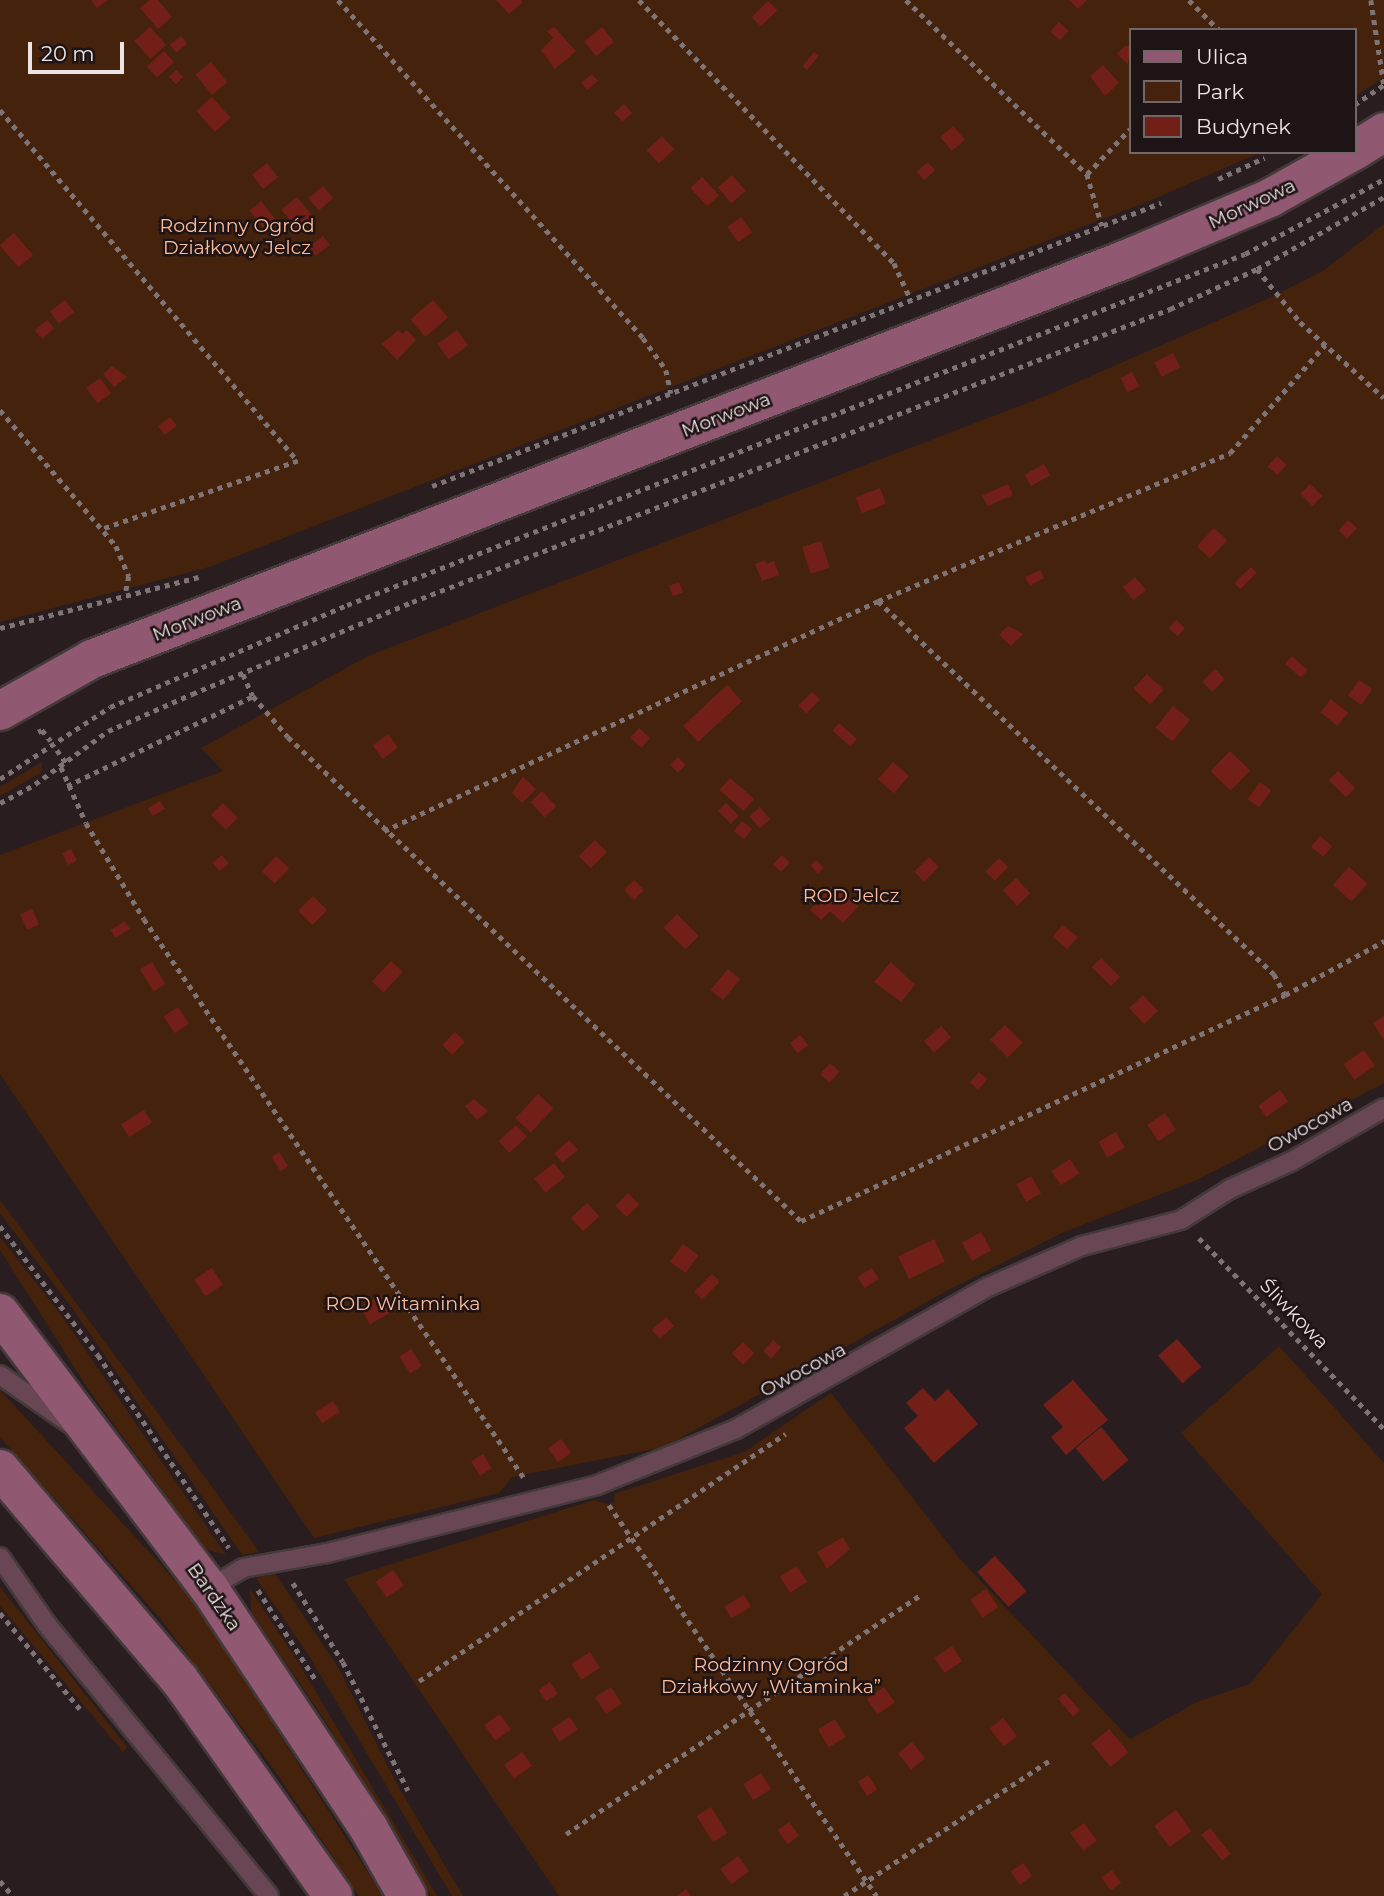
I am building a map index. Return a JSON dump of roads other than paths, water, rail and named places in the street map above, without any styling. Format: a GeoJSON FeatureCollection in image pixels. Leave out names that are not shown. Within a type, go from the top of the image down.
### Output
{"type":"FeatureCollection","features":[{"type":"Feature","properties":{"kind":"street","name":"Morwowa"},"geometry":{"type":"LineString","coordinates":[[1356,149],[1384,132]]}},
{"type":"Feature","properties":{"kind":"street","name":"Morwowa"},"geometry":{"type":"LineString","coordinates":[[0,711],[92,659],[1124,260],[1270,198],[1348,154]]}},
{"type":"Feature","properties":{"kind":"street","name":"Morwowa"},"geometry":{"type":"LineString","coordinates":[[0,678],[92,659]]}},
{"type":"Feature","properties":{"kind":"street","name":"Bardzka"},"geometry":{"type":"LineString","coordinates":[[0,1313],[209,1588],[369,1829],[407,1896]]}},
{"type":"Feature","properties":{"kind":"street"},"geometry":{"type":"LineString","coordinates":[[0,1469],[179,1679],[296,1837],[333,1896]]}},
{"type":"Feature","properties":{"kind":"lane","name":"Owocowa"},"geometry":{"type":"LineString","coordinates":[[209,1588],[243,1568],[327,1553],[597,1485],[736,1429],[988,1287],[1082,1245],[1181,1220],[1230,1189],[1292,1161],[1384,1108]]}},
{"type":"Feature","properties":{"kind":"lane"},"geometry":{"type":"LineString","coordinates":[[0,1375],[96,1439]]}},
{"type":"Feature","properties":{"kind":"lane"},"geometry":{"type":"LineString","coordinates":[[0,1557],[48,1626],[269,1896]]}},
{"type":"Feature","properties":{"kind":"park label","name":"Rodzinny Ogród Działkowy Jelcz"},"geometry":{"type":"Point","coordinates":[237,237]}},
{"type":"Feature","properties":{"kind":"park label","name":"ROD Jelcz"},"geometry":{"type":"Point","coordinates":[851,896]}},
{"type":"Feature","properties":{"kind":"park label","name":"ROD Witaminka"},"geometry":{"type":"Point","coordinates":[403,1304]}},
{"type":"Feature","properties":{"kind":"park label","name":"Rodzinny Ogród Działkowy „Witaminka”"},"geometry":{"type":"Point","coordinates":[771,1676]}}]}
